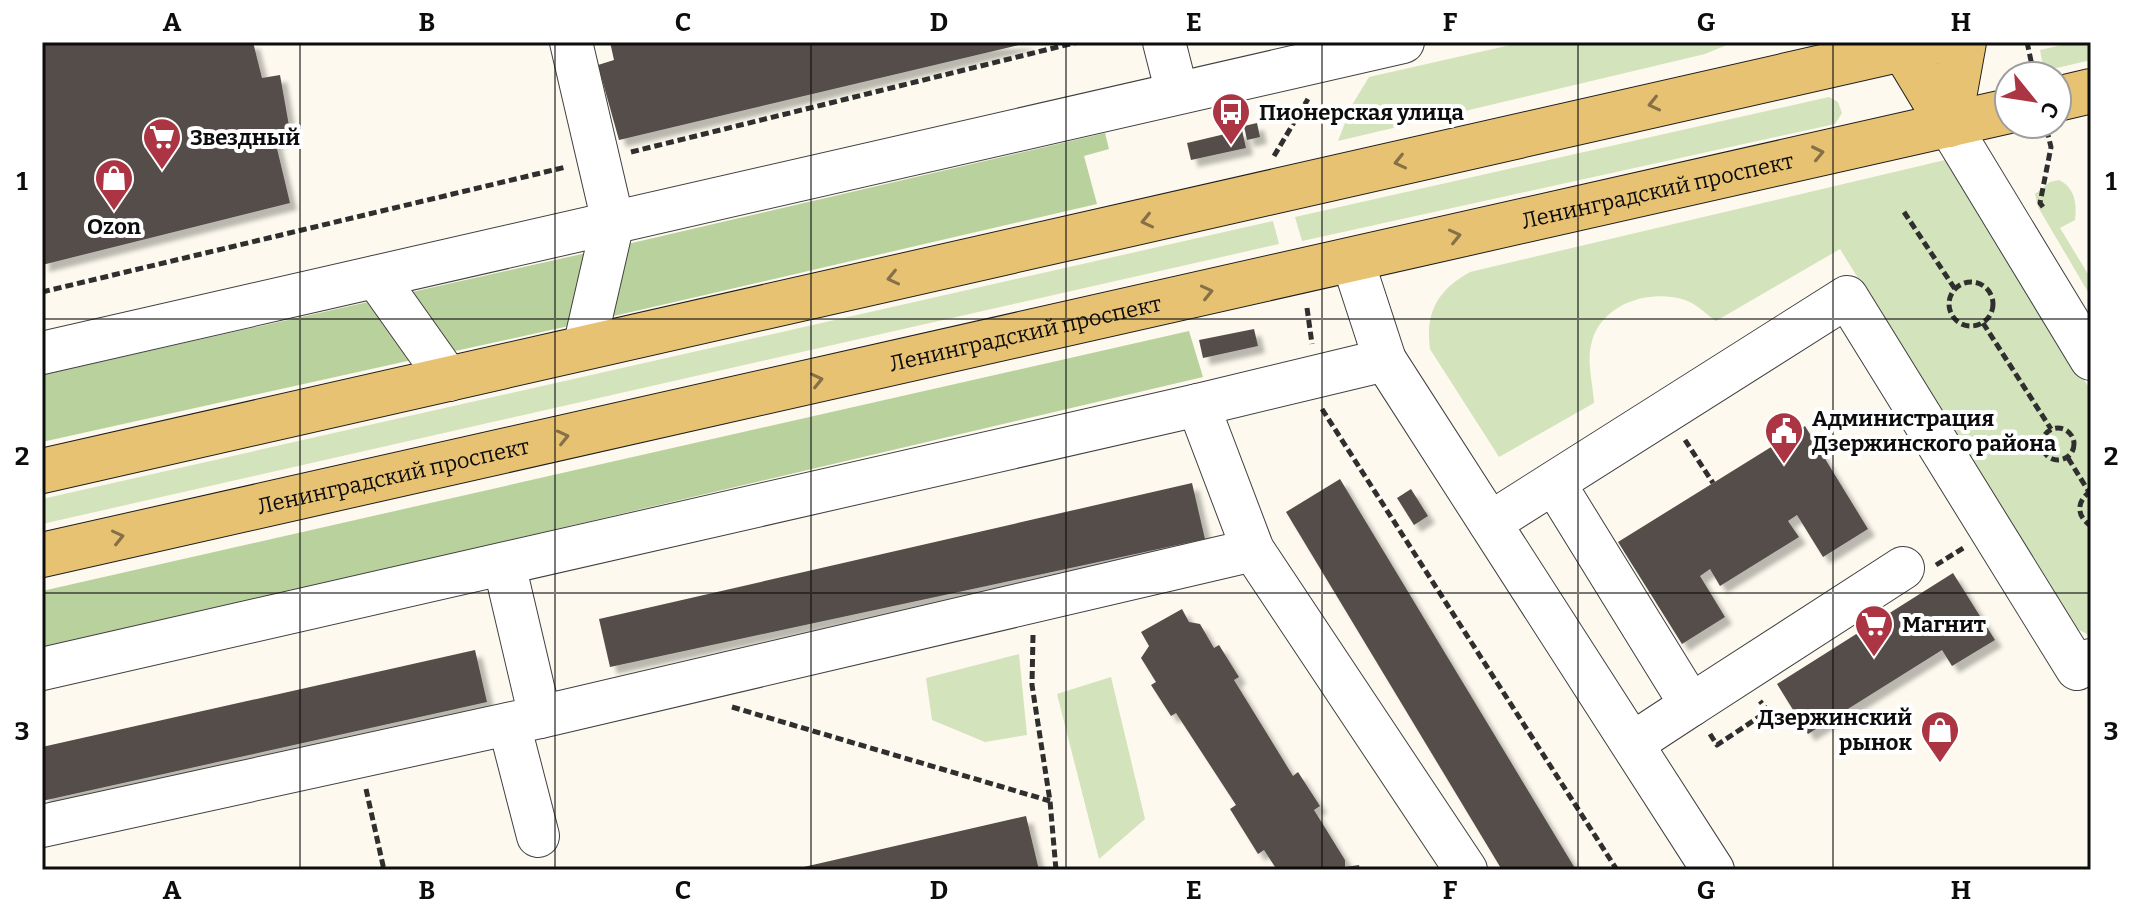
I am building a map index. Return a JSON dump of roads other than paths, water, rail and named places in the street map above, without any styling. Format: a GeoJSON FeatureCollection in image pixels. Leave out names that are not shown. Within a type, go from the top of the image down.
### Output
{"type":"FeatureCollection","features":[{"type":"Feature","properties":{"kind":"main road"},"geometry":{"type":"LineString","coordinates":[[1730,87],[1773,53],[1781,42]]}},
{"type":"Feature","properties":{"kind":"main road"},"geometry":{"type":"LineString","coordinates":[[1949,125],[1964,42]]}},
{"type":"Feature","properties":{"kind":"main road"},"geometry":{"type":"LineString","coordinates":[[42,471],[1912,44],[1949,125]]}},
{"type":"Feature","properties":{"kind":"main road","name":"Ленинградский проспект"},"geometry":{"type":"LineString","coordinates":[[42,555],[1993,115]]}},
{"type":"Feature","properties":{"kind":"street"},"geometry":{"type":"LineString","coordinates":[[571,42],[613,222],[584,348]]}},
{"type":"Feature","properties":{"kind":"street"},"geometry":{"type":"LineString","coordinates":[[1164,42],[1177,93]]}},
{"type":"Feature","properties":{"kind":"street"},"geometry":{"type":"LineString","coordinates":[[42,353],[1177,93],[1332,50],[1403,42]]}},
{"type":"Feature","properties":{"kind":"street"},"geometry":{"type":"LineString","coordinates":[[1949,125],[2091,359]]}},
{"type":"Feature","properties":{"kind":"street"},"geometry":{"type":"LineString","coordinates":[[1352,259],[1385,360],[1713,870]]}},
{"type":"Feature","properties":{"kind":"street"},"geometry":{"type":"LineString","coordinates":[[376,277],[449,380]]}},
{"type":"Feature","properties":{"kind":"street"},"geometry":{"type":"LineString","coordinates":[[1490,523],[1847,297],[2077,669],[2091,660]]}},
{"type":"Feature","properties":{"kind":"street"},"geometry":{"type":"LineString","coordinates":[[42,669],[1385,360]]}},
{"type":"Feature","properties":{"kind":"street"},"geometry":{"type":"LineString","coordinates":[[1198,405],[1253,550],[1466,870]]}},
{"type":"Feature","properties":{"kind":"street"},"geometry":{"type":"LineString","coordinates":[[1554,483],[1691,705]]}},
{"type":"Feature","properties":{"kind":"street"},"geometry":{"type":"LineString","coordinates":[[42,826],[524,721],[1253,550]]}},
{"type":"Feature","properties":{"kind":"street"},"geometry":{"type":"LineString","coordinates":[[504,564],[538,836]]}},
{"type":"Feature","properties":{"kind":"street"},"geometry":{"type":"LineString","coordinates":[[1633,743],[1903,568]]}},
{"type":"Feature","properties":{"kind":"place","name":"Пионерская улица"},"geometry":{"type":"Point","coordinates":[1231,146]}},
{"type":"Feature","properties":{"kind":"place","name":"Звездный"},"geometry":{"type":"Point","coordinates":[162,171]}},
{"type":"Feature","properties":{"kind":"place","name":"Ozon"},"geometry":{"type":"Point","coordinates":[114,212]}},
{"type":"Feature","properties":{"kind":"place","name":"Администрация Дзержинского района"},"geometry":{"type":"Point","coordinates":[1784,465]}},
{"type":"Feature","properties":{"kind":"place","name":"Магнит"},"geometry":{"type":"Point","coordinates":[1874,658]}},
{"type":"Feature","properties":{"kind":"place","name":"Дзержинский рынок"},"geometry":{"type":"Point","coordinates":[1940,764]}}]}
